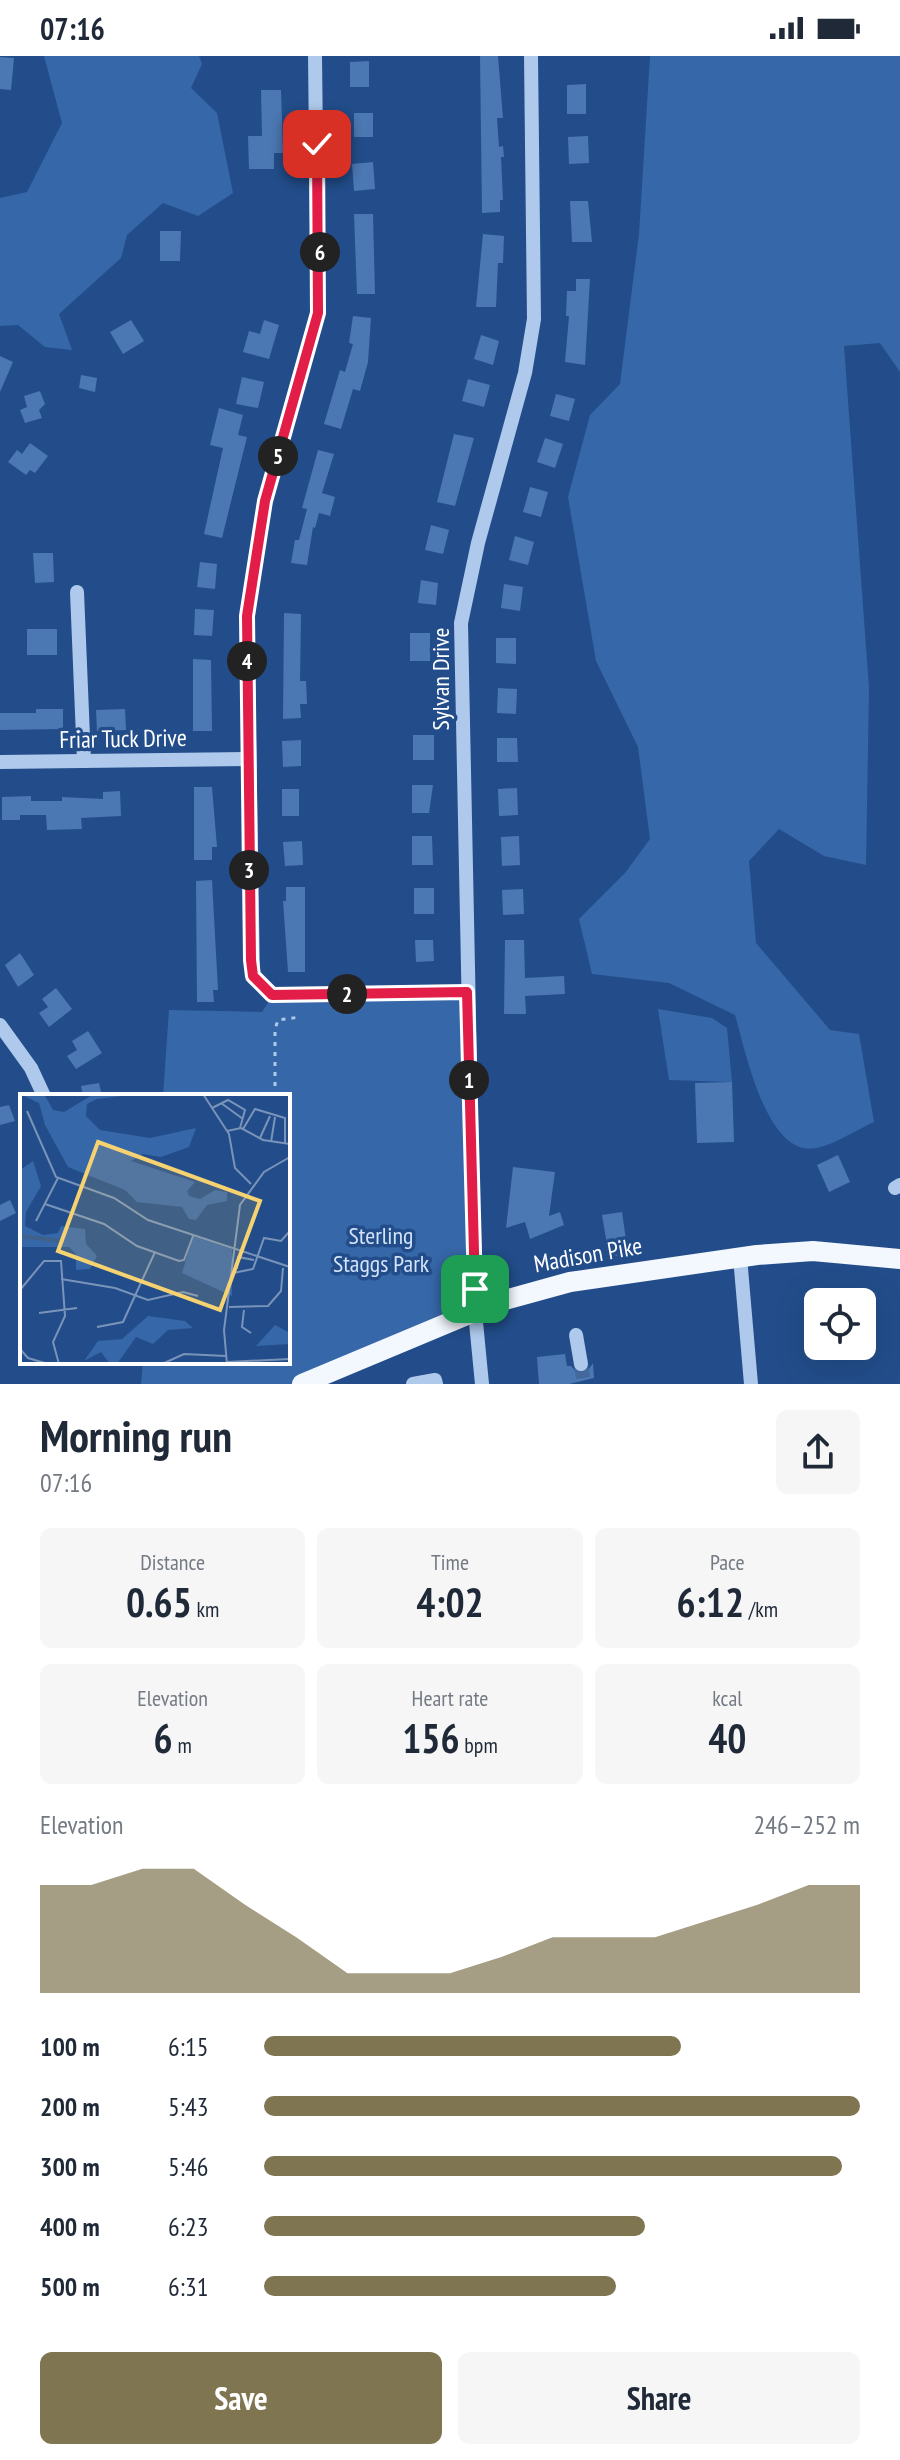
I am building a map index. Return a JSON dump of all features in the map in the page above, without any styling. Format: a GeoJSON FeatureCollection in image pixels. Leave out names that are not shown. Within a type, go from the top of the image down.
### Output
{"type":"FeatureCollection","features":[{"type":"Feature","properties":{"kind":"main road","name":"Madison Pike"},"geometry":{"type":"LineString","coordinates":[[306,1383],[475,1312],[525,1293],[570,1282],[740,1257],[813,1251],[900,1259]]}},
{"type":"Feature","properties":{"kind":"street"},"geometry":{"type":"LineString","coordinates":[[315,56],[318,313],[265,501],[247,616],[253,976],[272,995],[467,992]]}},
{"type":"Feature","properties":{"kind":"street","name":"Sylvan Drive"},"geometry":{"type":"LineString","coordinates":[[482,1384],[475,1312],[461,623],[478,543],[525,373],[534,319],[531,56]]}},
{"type":"Feature","properties":{"kind":"street"},"geometry":{"type":"LineString","coordinates":[[77,592],[84,761]]}},
{"type":"Feature","properties":{"kind":"street","name":"Friar Tuck Drive"},"geometry":{"type":"LineString","coordinates":[[0,762],[247,759]]}},
{"type":"Feature","properties":{"kind":"street"},"geometry":{"type":"LineString","coordinates":[[3,1035],[31,1068],[43,1094]]}},
{"type":"Feature","properties":{"kind":"street"},"geometry":{"type":"LineString","coordinates":[[740,1257],[751,1384]]}},
{"type":"Feature","properties":{"kind":"street"},"geometry":{"type":"LineString","coordinates":[[576,1335],[581,1364]]}},
{"type":"Feature","properties":{"kind":"street"},"geometry":{"type":"LineString","coordinates":[[413,1384],[435,1380],[436,1384]]}},
{"type":"Feature","properties":{"kind":"path"},"geometry":{"type":"LineString","coordinates":[[274,1094],[275,1029],[278,1020],[285,1016],[300,1017]]}},
{"type":"Feature","properties":{"kind":"green space"},"geometry":{"type":"Polygon","coordinates":[[[44,56],[199,56],[202,64],[191,88],[217,113],[233,193],[198,216],[163,203],[127,235],[121,258],[59,314],[72,350],[45,347],[18,325],[0,326],[0,198],[27,192],[62,123],[44,56]]]}},
{"type":"Feature","properties":{"kind":"green space"},"geometry":{"type":"Polygon","coordinates":[[[650,56],[900,56],[900,372],[880,343],[844,346],[869,688],[866,865],[824,856],[779,829],[749,861],[756,943],[830,1030],[859,1034],[874,1122],[817,1148],[799,1147],[784,1136],[771,1119],[752,1074],[735,1015],[669,983],[592,974],[579,919],[625,873],[650,839],[638,747],[596,661],[568,497],[590,415],[620,384],[639,234],[650,56]]]}},
{"type":"Feature","properties":{"kind":"green space","name":"Sterling Staggs Park"},"geometry":{"type":"Polygon","coordinates":[[[467,992],[475,1312],[302,1384],[141,1384],[143,1364],[290,1364],[290,1094],[163,1094],[169,1010],[262,1012],[273,995],[467,992]]]}},
{"type":"Feature","properties":{"kind":"green space"},"geometry":{"type":"Polygon","coordinates":[[[658,1009],[712,1018],[727,1028],[732,1082],[669,1080],[658,1009]]]}},
{"type":"Feature","properties":{"kind":"building"},"geometry":{"type":"Polygon","coordinates":[[[480,56],[498,56],[503,118],[497,118],[499,147],[503,146],[504,157],[501,157],[503,200],[500,200],[500,212],[482,213],[480,56]]]}},
{"type":"Feature","properties":{"kind":"building"},"geometry":{"type":"Polygon","coordinates":[[[0,57],[14,58],[11,90],[0,89],[0,57]]]}},
{"type":"Feature","properties":{"kind":"building"},"geometry":{"type":"Polygon","coordinates":[[[369,61],[369,87],[350,87],[350,62],[369,61]]]}},
{"type":"Feature","properties":{"kind":"building"},"geometry":{"type":"Polygon","coordinates":[[[586,84],[586,114],[567,114],[567,85],[586,84]]]}},
{"type":"Feature","properties":{"kind":"building"},"geometry":{"type":"Polygon","coordinates":[[[261,90],[281,90],[283,153],[274,153],[274,169],[249,169],[248,136],[262,136],[261,90]]]}},
{"type":"Feature","properties":{"kind":"building"},"geometry":{"type":"Polygon","coordinates":[[[354,113],[373,113],[373,137],[354,137],[354,113]]]}},
{"type":"Feature","properties":{"kind":"building"},"geometry":{"type":"Polygon","coordinates":[[[588,136],[589,163],[569,164],[568,137],[588,136]]]}},
{"type":"Feature","properties":{"kind":"building"},"geometry":{"type":"Polygon","coordinates":[[[373,162],[375,189],[354,191],[352,164],[373,162]]]}},
{"type":"Feature","properties":{"kind":"building"},"geometry":{"type":"Polygon","coordinates":[[[570,201],[588,201],[592,242],[572,242],[570,201]]]}},
{"type":"Feature","properties":{"kind":"building"},"geometry":{"type":"Polygon","coordinates":[[[354,214],[373,214],[375,294],[357,294],[354,214]]]}},
{"type":"Feature","properties":{"kind":"building"},"geometry":{"type":"Polygon","coordinates":[[[160,231],[181,231],[180,261],[160,261],[160,231]]]}},
{"type":"Feature","properties":{"kind":"building"},"geometry":{"type":"Polygon","coordinates":[[[483,234],[504,236],[503,263],[498,263],[496,307],[476,307],[483,234]]]}},
{"type":"Feature","properties":{"kind":"building"},"geometry":{"type":"Polygon","coordinates":[[[576,279],[590,279],[585,365],[565,362],[569,316],[566,316],[567,291],[576,291],[576,279]]]}},
{"type":"Feature","properties":{"kind":"building"},"geometry":{"type":"Polygon","coordinates":[[[353,316],[371,318],[368,362],[360,391],[353,389],[341,429],[324,424],[340,370],[345,372],[353,344],[349,343],[353,316]]]}},
{"type":"Feature","properties":{"kind":"building"},"geometry":{"type":"Polygon","coordinates":[[[131,320],[144,341],[123,354],[110,332],[131,320]]]}},
{"type":"Feature","properties":{"kind":"building"},"geometry":{"type":"Polygon","coordinates":[[[264,320],[279,325],[269,359],[243,352],[249,331],[260,334],[264,320]]]}},
{"type":"Feature","properties":{"kind":"building"},"geometry":{"type":"Polygon","coordinates":[[[481,335],[499,341],[493,365],[474,359],[481,335]]]}},
{"type":"Feature","properties":{"kind":"building"},"geometry":{"type":"Polygon","coordinates":[[[0,356],[13,362],[0,392],[0,356]]]}},
{"type":"Feature","properties":{"kind":"building"},"geometry":{"type":"Polygon","coordinates":[[[81,375],[97,378],[95,392],[79,388],[81,375]]]}},
{"type":"Feature","properties":{"kind":"building"},"geometry":{"type":"Polygon","coordinates":[[[242,377],[264,382],[258,408],[236,404],[242,377]]]}},
{"type":"Feature","properties":{"kind":"building"},"geometry":{"type":"Polygon","coordinates":[[[468,379],[490,385],[484,407],[462,401],[468,379]]]}},
{"type":"Feature","properties":{"kind":"building"},"geometry":{"type":"Polygon","coordinates":[[[40,391],[45,404],[39,410],[42,418],[25,423],[20,410],[27,407],[24,396],[40,391]]]}},
{"type":"Feature","properties":{"kind":"building"},"geometry":{"type":"Polygon","coordinates":[[[556,394],[575,399],[569,421],[550,416],[556,394]]]}},
{"type":"Feature","properties":{"kind":"building"},"geometry":{"type":"Polygon","coordinates":[[[219,408],[243,415],[238,435],[247,437],[222,538],[204,534],[223,448],[210,445],[219,408]]]}},
{"type":"Feature","properties":{"kind":"building"},"geometry":{"type":"Polygon","coordinates":[[[454,434],[474,438],[455,506],[437,502],[454,434]]]}},
{"type":"Feature","properties":{"kind":"building"},"geometry":{"type":"Polygon","coordinates":[[[545,438],[563,444],[555,468],[537,462],[545,438]]]}},
{"type":"Feature","properties":{"kind":"building"},"geometry":{"type":"Polygon","coordinates":[[[30,443],[48,456],[35,473],[30,470],[26,475],[8,462],[17,450],[22,454],[30,443]]]}},
{"type":"Feature","properties":{"kind":"building"},"geometry":{"type":"Polygon","coordinates":[[[318,450],[334,454],[322,493],[335,497],[330,516],[319,513],[313,527],[307,565],[291,563],[295,540],[299,540],[307,509],[302,508],[318,450]]]}},
{"type":"Feature","properties":{"kind":"building"},"geometry":{"type":"Polygon","coordinates":[[[530,487],[548,492],[541,517],[523,512],[530,487]]]}},
{"type":"Feature","properties":{"kind":"building"},"geometry":{"type":"Polygon","coordinates":[[[431,525],[449,530],[443,554],[425,550],[431,525]]]}},
{"type":"Feature","properties":{"kind":"building"},"geometry":{"type":"Polygon","coordinates":[[[515,536],[534,542],[528,565],[509,560],[515,536]]]}},
{"type":"Feature","properties":{"kind":"building"},"geometry":{"type":"Polygon","coordinates":[[[33,553],[53,553],[54,582],[35,583],[33,553]]]}},
{"type":"Feature","properties":{"kind":"building"},"geometry":{"type":"Polygon","coordinates":[[[200,562],[217,564],[215,589],[197,587],[200,562]]]}},
{"type":"Feature","properties":{"kind":"building"},"geometry":{"type":"Polygon","coordinates":[[[421,580],[438,583],[436,605],[418,603],[421,580]]]}},
{"type":"Feature","properties":{"kind":"building"},"geometry":{"type":"Polygon","coordinates":[[[504,584],[523,587],[520,611],[501,608],[504,584]]]}},
{"type":"Feature","properties":{"kind":"building"},"geometry":{"type":"Polygon","coordinates":[[[195,609],[214,610],[212,636],[194,635],[195,609]]]}},
{"type":"Feature","properties":{"kind":"building"},"geometry":{"type":"Polygon","coordinates":[[[284,613],[301,614],[300,681],[306,681],[307,704],[300,704],[301,718],[283,719],[284,613]]]}},
{"type":"Feature","properties":{"kind":"building"},"geometry":{"type":"Polygon","coordinates":[[[27,629],[57,629],[57,655],[27,655],[27,629]]]}},
{"type":"Feature","properties":{"kind":"building"},"geometry":{"type":"Polygon","coordinates":[[[410,633],[430,633],[430,661],[410,661],[410,633]]]}},
{"type":"Feature","properties":{"kind":"building"},"geometry":{"type":"Polygon","coordinates":[[[496,638],[516,638],[516,664],[496,663],[496,638]]]}},
{"type":"Feature","properties":{"kind":"building"},"geometry":{"type":"Polygon","coordinates":[[[193,659],[211,660],[212,731],[193,731],[193,659]]]}},
{"type":"Feature","properties":{"kind":"building"},"geometry":{"type":"Polygon","coordinates":[[[498,688],[517,689],[516,714],[497,713],[498,688]]]}},
{"type":"Feature","properties":{"kind":"building"},"geometry":{"type":"Polygon","coordinates":[[[36,709],[63,709],[63,729],[0,730],[0,713],[36,713],[36,709]]]}},
{"type":"Feature","properties":{"kind":"building"},"geometry":{"type":"Polygon","coordinates":[[[125,709],[126,730],[97,731],[96,710],[125,709]]]}},
{"type":"Feature","properties":{"kind":"building"},"geometry":{"type":"Polygon","coordinates":[[[413,735],[434,735],[434,760],[413,760],[413,735]]]}},
{"type":"Feature","properties":{"kind":"building"},"geometry":{"type":"Polygon","coordinates":[[[497,738],[517,738],[518,762],[497,762],[497,738]]]}},
{"type":"Feature","properties":{"kind":"building"},"geometry":{"type":"Polygon","coordinates":[[[301,740],[301,766],[283,767],[282,741],[301,740]]]}},
{"type":"Feature","properties":{"kind":"building"},"geometry":{"type":"Polygon","coordinates":[[[412,785],[433,785],[429,813],[412,813],[412,785]]]}},
{"type":"Feature","properties":{"kind":"building"},"geometry":{"type":"Polygon","coordinates":[[[194,787],[212,787],[217,847],[212,847],[212,860],[194,860],[194,787]]]}},
{"type":"Feature","properties":{"kind":"building"},"geometry":{"type":"Polygon","coordinates":[[[517,788],[518,815],[499,816],[498,789],[517,788]]]}},
{"type":"Feature","properties":{"kind":"building"},"geometry":{"type":"Polygon","coordinates":[[[282,789],[299,789],[299,816],[282,816],[282,789]]]}},
{"type":"Feature","properties":{"kind":"building"},"geometry":{"type":"Polygon","coordinates":[[[120,791],[121,816],[81,818],[82,829],[47,830],[46,815],[20,815],[20,820],[2,820],[2,797],[31,796],[31,801],[62,801],[62,797],[103,799],[103,792],[120,791]]]}},
{"type":"Feature","properties":{"kind":"building"},"geometry":{"type":"Polygon","coordinates":[[[412,836],[432,836],[433,865],[412,865],[412,836]]]}},
{"type":"Feature","properties":{"kind":"building"},"geometry":{"type":"Polygon","coordinates":[[[519,836],[520,865],[502,866],[501,837],[519,836]]]}},
{"type":"Feature","properties":{"kind":"building"},"geometry":{"type":"Polygon","coordinates":[[[302,841],[303,865],[285,866],[283,842],[302,841]]]}},
{"type":"Feature","properties":{"kind":"building"},"geometry":{"type":"Polygon","coordinates":[[[212,880],[218,990],[213,990],[214,1002],[197,1002],[196,881],[212,880]]]}},
{"type":"Feature","properties":{"kind":"building"},"geometry":{"type":"Polygon","coordinates":[[[286,887],[305,887],[305,972],[288,972],[283,901],[286,901],[286,887]]]}},
{"type":"Feature","properties":{"kind":"building"},"geometry":{"type":"Polygon","coordinates":[[[414,888],[434,888],[434,914],[414,914],[414,888]]]}},
{"type":"Feature","properties":{"kind":"building"},"geometry":{"type":"Polygon","coordinates":[[[523,889],[524,914],[503,915],[502,890],[523,889]]]}},
{"type":"Feature","properties":{"kind":"building"},"geometry":{"type":"Polygon","coordinates":[[[415,940],[433,940],[434,961],[416,962],[415,940]]]}},
{"type":"Feature","properties":{"kind":"building"},"geometry":{"type":"Polygon","coordinates":[[[505,940],[524,940],[525,978],[564,976],[565,994],[525,996],[526,1014],[504,1014],[505,940]]]}},
{"type":"Feature","properties":{"kind":"building"},"geometry":{"type":"Polygon","coordinates":[[[20,953],[34,975],[18,987],[5,965],[20,953]]]}},
{"type":"Feature","properties":{"kind":"building"},"geometry":{"type":"Polygon","coordinates":[[[56,988],[72,1009],[49,1027],[39,1013],[48,1007],[42,999],[56,988]]]}},
{"type":"Feature","properties":{"kind":"building"},"geometry":{"type":"Polygon","coordinates":[[[88,1031],[102,1053],[76,1069],[67,1056],[77,1050],[72,1041],[88,1031]]]}},
{"type":"Feature","properties":{"kind":"building"},"geometry":{"type":"Polygon","coordinates":[[[732,1082],[734,1142],[697,1143],[695,1083],[732,1082]]]}},
{"type":"Feature","properties":{"kind":"building"},"geometry":{"type":"Polygon","coordinates":[[[99,1083],[102,1094],[83,1094],[81,1086],[99,1083]]]}},
{"type":"Feature","properties":{"kind":"building"},"geometry":{"type":"Polygon","coordinates":[[[9,1105],[15,1121],[0,1125],[0,1107],[9,1105]]]}},
{"type":"Feature","properties":{"kind":"building"},"geometry":{"type":"Polygon","coordinates":[[[838,1155],[850,1182],[829,1192],[817,1165],[838,1155]]]}},
{"type":"Feature","properties":{"kind":"building"},"geometry":{"type":"Polygon","coordinates":[[[513,1167],[555,1172],[549,1216],[560,1212],[564,1225],[530,1239],[525,1222],[506,1228],[513,1167]]]}},
{"type":"Feature","properties":{"kind":"building"},"geometry":{"type":"Polygon","coordinates":[[[10,1200],[16,1213],[0,1221],[0,1205],[10,1200]]]}},
{"type":"Feature","properties":{"kind":"building"},"geometry":{"type":"Polygon","coordinates":[[[622,1212],[628,1254],[609,1257],[602,1215],[622,1212]]]}},
{"type":"Feature","properties":{"kind":"building"},"geometry":{"type":"Polygon","coordinates":[[[565,1354],[567,1366],[578,1374],[587,1372],[593,1363],[594,1378],[569,1384],[539,1384],[537,1357],[565,1354]]]}},
{"type":"Feature","properties":{"kind":"tunnel"},"geometry":{"type":"LineString","coordinates":[[581,1364],[584,1384]]}},
{"type":"Feature","properties":{"kind":"route"},"geometry":{"type":"LineString","coordinates":[[317,144],[318,313],[265,501],[247,616],[253,976],[272,995],[467,992],[475,1289]]}}]}
